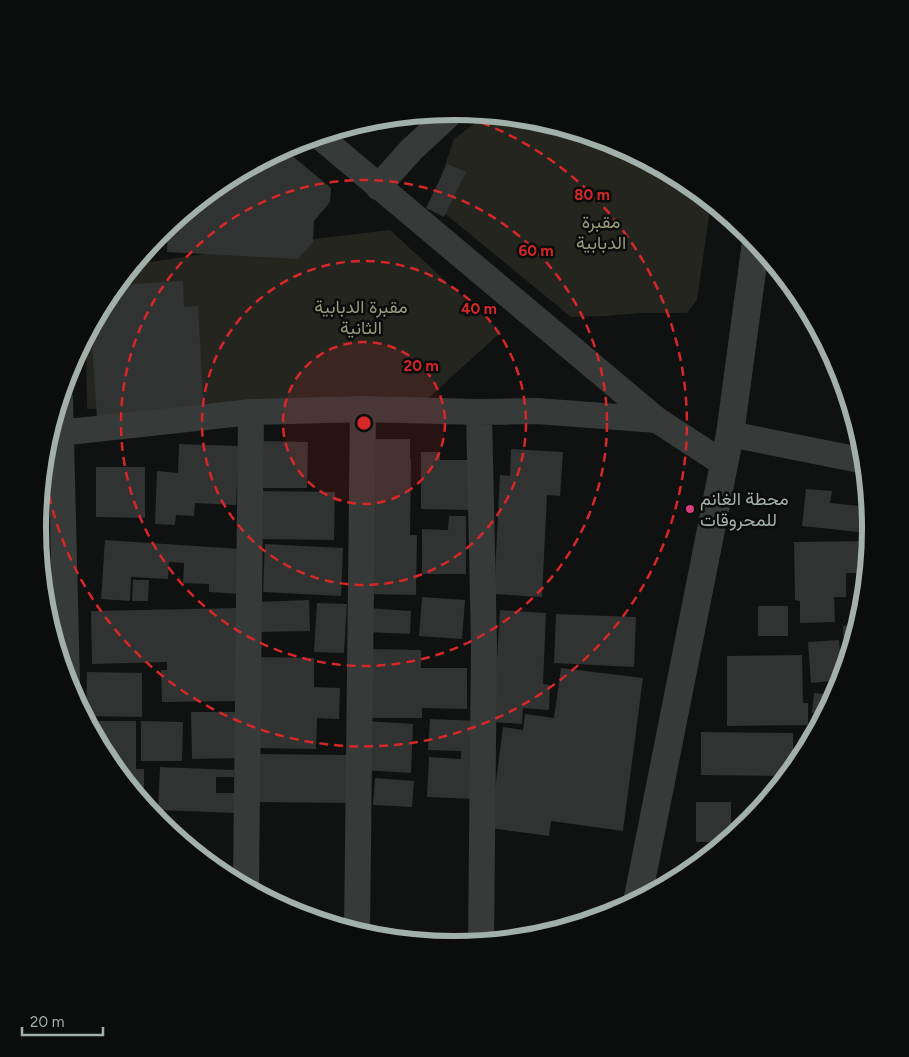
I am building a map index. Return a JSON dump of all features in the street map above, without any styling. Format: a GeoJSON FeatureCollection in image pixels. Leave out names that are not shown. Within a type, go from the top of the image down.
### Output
{"type":"FeatureCollection","features":[{"type":"Feature","properties":{"kind":"street"},"geometry":{"type":"LineString","coordinates":[[378,187],[411,150],[443,120]]}},
{"type":"Feature","properties":{"kind":"street"},"geometry":{"type":"LineString","coordinates":[[325,141],[657,420],[723,463]]}},
{"type":"Feature","properties":{"kind":"street"},"geometry":{"type":"LineString","coordinates":[[639,893],[730,434],[755,252]]}},
{"type":"Feature","properties":{"kind":"street"},"geometry":{"type":"LineString","coordinates":[[58,433],[251,412],[363,409],[479,412],[537,411],[657,420]]}},
{"type":"Feature","properties":{"kind":"street"},"geometry":{"type":"LineString","coordinates":[[357,925],[363,409]]}},
{"type":"Feature","properties":{"kind":"street"},"geometry":{"type":"LineString","coordinates":[[246,880],[251,412]]}},
{"type":"Feature","properties":{"kind":"street"},"geometry":{"type":"LineString","coordinates":[[479,412],[484,645],[481,936]]}},
{"type":"Feature","properties":{"kind":"street"},"geometry":{"type":"LineString","coordinates":[[730,434],[857,459]]}},
{"type":"Feature","properties":{"kind":"street"},"geometry":{"type":"LineString","coordinates":[[55,444],[57,617]]}},
{"type":"Feature","properties":{"kind":"green space","name":"مقبرة الدبابية"},"geometry":{"type":"Polygon","coordinates":[[[478,121],[534,128],[560,134],[611,151],[659,175],[681,189],[710,210],[697,300],[687,313],[641,313],[571,317],[432,203],[454,139],[478,121]]]}},
{"type":"Feature","properties":{"kind":"green space","name":"مقبرة الدبابية الثانية"},"geometry":{"type":"Polygon","coordinates":[[[390,230],[501,332],[424,402],[284,400],[87,409],[86,352],[115,302],[145,263],[390,230]]]}},
{"type":"Feature","properties":{"kind":"building"},"geometry":{"type":"Polygon","coordinates":[[[291,154],[331,188],[330,202],[314,221],[313,242],[298,259],[167,252],[168,239],[206,205],[250,175],[291,154]]]}},
{"type":"Feature","properties":{"kind":"building"},"geometry":{"type":"Polygon","coordinates":[[[447,164],[466,172],[444,217],[426,208],[447,164]]]}},
{"type":"Feature","properties":{"kind":"building"},"geometry":{"type":"Polygon","coordinates":[[[183,281],[184,307],[198,306],[204,411],[97,418],[92,341],[128,284],[183,281]]]}},
{"type":"Feature","properties":{"kind":"building"},"geometry":{"type":"Polygon","coordinates":[[[371,439],[410,439],[410,535],[417,535],[416,595],[368,594],[371,439]]]}},
{"type":"Feature","properties":{"kind":"building"},"geometry":{"type":"Polygon","coordinates":[[[262,441],[308,442],[307,488],[261,488],[262,441]]]}},
{"type":"Feature","properties":{"kind":"building"},"geometry":{"type":"Polygon","coordinates":[[[179,444],[239,446],[236,505],[195,503],[194,516],[176,515],[175,525],[155,524],[157,471],[178,473],[179,444]]]}},
{"type":"Feature","properties":{"kind":"building"},"geometry":{"type":"Polygon","coordinates":[[[511,449],[563,452],[560,496],[547,495],[542,597],[494,594],[500,475],[510,476],[511,449]]]}},
{"type":"Feature","properties":{"kind":"building"},"geometry":{"type":"Polygon","coordinates":[[[421,452],[440,452],[440,460],[469,460],[469,510],[421,509],[421,452]]]}},
{"type":"Feature","properties":{"kind":"building"},"geometry":{"type":"Polygon","coordinates":[[[96,467],[145,467],[145,518],[96,517],[96,467]]]}},
{"type":"Feature","properties":{"kind":"building"},"geometry":{"type":"Polygon","coordinates":[[[806,489],[832,491],[830,503],[862,506],[863,532],[802,526],[806,489]]]}},
{"type":"Feature","properties":{"kind":"building"},"geometry":{"type":"Polygon","coordinates":[[[260,491],[335,492],[334,540],[258,539],[260,491]]]}},
{"type":"Feature","properties":{"kind":"building"},"geometry":{"type":"Polygon","coordinates":[[[449,516],[466,516],[466,574],[422,574],[422,529],[448,530],[449,516]]]}},
{"type":"Feature","properties":{"kind":"building"},"geometry":{"type":"Polygon","coordinates":[[[105,540],[241,549],[239,594],[209,592],[209,584],[183,583],[184,563],[169,562],[168,579],[131,577],[130,601],[101,599],[105,540]]]}},
{"type":"Feature","properties":{"kind":"building"},"geometry":{"type":"Polygon","coordinates":[[[863,541],[860,573],[846,573],[846,597],[834,597],[835,622],[800,623],[800,601],[795,600],[794,542],[863,541]]]}},
{"type":"Feature","properties":{"kind":"building"},"geometry":{"type":"Polygon","coordinates":[[[265,544],[343,548],[341,596],[263,592],[265,544]]]}},
{"type":"Feature","properties":{"kind":"building"},"geometry":{"type":"Polygon","coordinates":[[[133,580],[149,580],[148,601],[132,601],[133,580]]]}},
{"type":"Feature","properties":{"kind":"building"},"geometry":{"type":"Polygon","coordinates":[[[422,597],[465,600],[462,639],[419,636],[422,597]]]}},
{"type":"Feature","properties":{"kind":"building"},"geometry":{"type":"Polygon","coordinates":[[[309,600],[310,631],[257,632],[256,602],[309,600]]]}},
{"type":"Feature","properties":{"kind":"building"},"geometry":{"type":"Polygon","coordinates":[[[317,603],[347,604],[344,653],[314,652],[317,603]]]}},
{"type":"Feature","properties":{"kind":"building"},"geometry":{"type":"Polygon","coordinates":[[[758,606],[788,606],[788,636],[758,636],[758,606]]]}},
{"type":"Feature","properties":{"kind":"building"},"geometry":{"type":"Polygon","coordinates":[[[240,608],[242,701],[162,702],[161,670],[167,670],[167,662],[92,664],[91,611],[240,608]]]}},
{"type":"Feature","properties":{"kind":"building"},"geometry":{"type":"Polygon","coordinates":[[[367,608],[411,611],[410,634],[365,632],[367,608]]]}},
{"type":"Feature","properties":{"kind":"building"},"geometry":{"type":"Polygon","coordinates":[[[500,610],[546,613],[543,684],[550,685],[549,710],[523,708],[522,724],[493,722],[500,610]]]}},
{"type":"Feature","properties":{"kind":"building"},"geometry":{"type":"Polygon","coordinates":[[[556,614],[636,617],[634,667],[554,663],[556,614]]]}},
{"type":"Feature","properties":{"kind":"building"},"geometry":{"type":"Polygon","coordinates":[[[843,626],[851,626],[844,651],[843,626]]]}},
{"type":"Feature","properties":{"kind":"building"},"geometry":{"type":"Polygon","coordinates":[[[839,640],[841,661],[834,681],[811,683],[808,642],[839,640]]]}},
{"type":"Feature","properties":{"kind":"building"},"geometry":{"type":"Polygon","coordinates":[[[369,649],[421,650],[421,668],[467,668],[467,709],[422,708],[422,718],[369,718],[369,649]]]}},
{"type":"Feature","properties":{"kind":"building"},"geometry":{"type":"Polygon","coordinates":[[[802,655],[803,703],[808,703],[808,725],[727,726],[727,656],[802,655]]]}},
{"type":"Feature","properties":{"kind":"building"},"geometry":{"type":"Polygon","coordinates":[[[257,657],[314,658],[314,687],[340,688],[339,719],[317,718],[316,749],[256,748],[257,657]]]}},
{"type":"Feature","properties":{"kind":"building"},"geometry":{"type":"Polygon","coordinates":[[[561,668],[643,678],[623,831],[551,821],[549,836],[490,828],[503,727],[523,730],[525,714],[554,718],[561,668]]]}},
{"type":"Feature","properties":{"kind":"building"},"geometry":{"type":"Polygon","coordinates":[[[87,672],[142,673],[142,717],[92,716],[86,705],[87,672]]]}},
{"type":"Feature","properties":{"kind":"building"},"geometry":{"type":"Polygon","coordinates":[[[814,693],[828,694],[818,714],[812,713],[814,693]]]}},
{"type":"Feature","properties":{"kind":"building"},"geometry":{"type":"Polygon","coordinates":[[[191,712],[241,712],[242,758],[192,759],[191,712]]]}},
{"type":"Feature","properties":{"kind":"building"},"geometry":{"type":"Polygon","coordinates":[[[430,719],[479,721],[476,799],[427,797],[429,757],[461,759],[461,751],[428,750],[430,719]]]}},
{"type":"Feature","properties":{"kind":"building"},"geometry":{"type":"Polygon","coordinates":[[[94,721],[136,721],[136,769],[144,769],[144,793],[115,755],[94,721]]]}},
{"type":"Feature","properties":{"kind":"building"},"geometry":{"type":"Polygon","coordinates":[[[141,721],[183,722],[182,761],[141,761],[141,721]]]}},
{"type":"Feature","properties":{"kind":"building"},"geometry":{"type":"Polygon","coordinates":[[[366,721],[413,724],[411,773],[363,770],[366,721]]]}},
{"type":"Feature","properties":{"kind":"building"},"geometry":{"type":"Polygon","coordinates":[[[701,732],[793,733],[793,756],[779,776],[701,775],[701,732]]]}},
{"type":"Feature","properties":{"kind":"building"},"geometry":{"type":"Polygon","coordinates":[[[256,754],[347,755],[347,803],[256,802],[256,754]]]}},
{"type":"Feature","properties":{"kind":"building"},"geometry":{"type":"Polygon","coordinates":[[[160,767],[234,770],[234,777],[216,777],[216,793],[236,793],[235,813],[158,809],[160,767]]]}},
{"type":"Feature","properties":{"kind":"building"},"geometry":{"type":"Polygon","coordinates":[[[375,778],[414,781],[412,807],[373,805],[375,778]]]}},
{"type":"Feature","properties":{"kind":"building"},"geometry":{"type":"Polygon","coordinates":[[[696,802],[731,802],[731,828],[715,842],[696,842],[696,802]]]}},
{"type":"Feature","properties":{"kind":"building"},"geometry":{"type":"Polygon","coordinates":[[[739,814],[746,814],[743,817],[739,821],[739,814]]]}},
{"type":"Feature","properties":{"kind":"place","name":"محطة الغانم للمحروقات"},"geometry":{"type":"Point","coordinates":[690,509]}}]}
